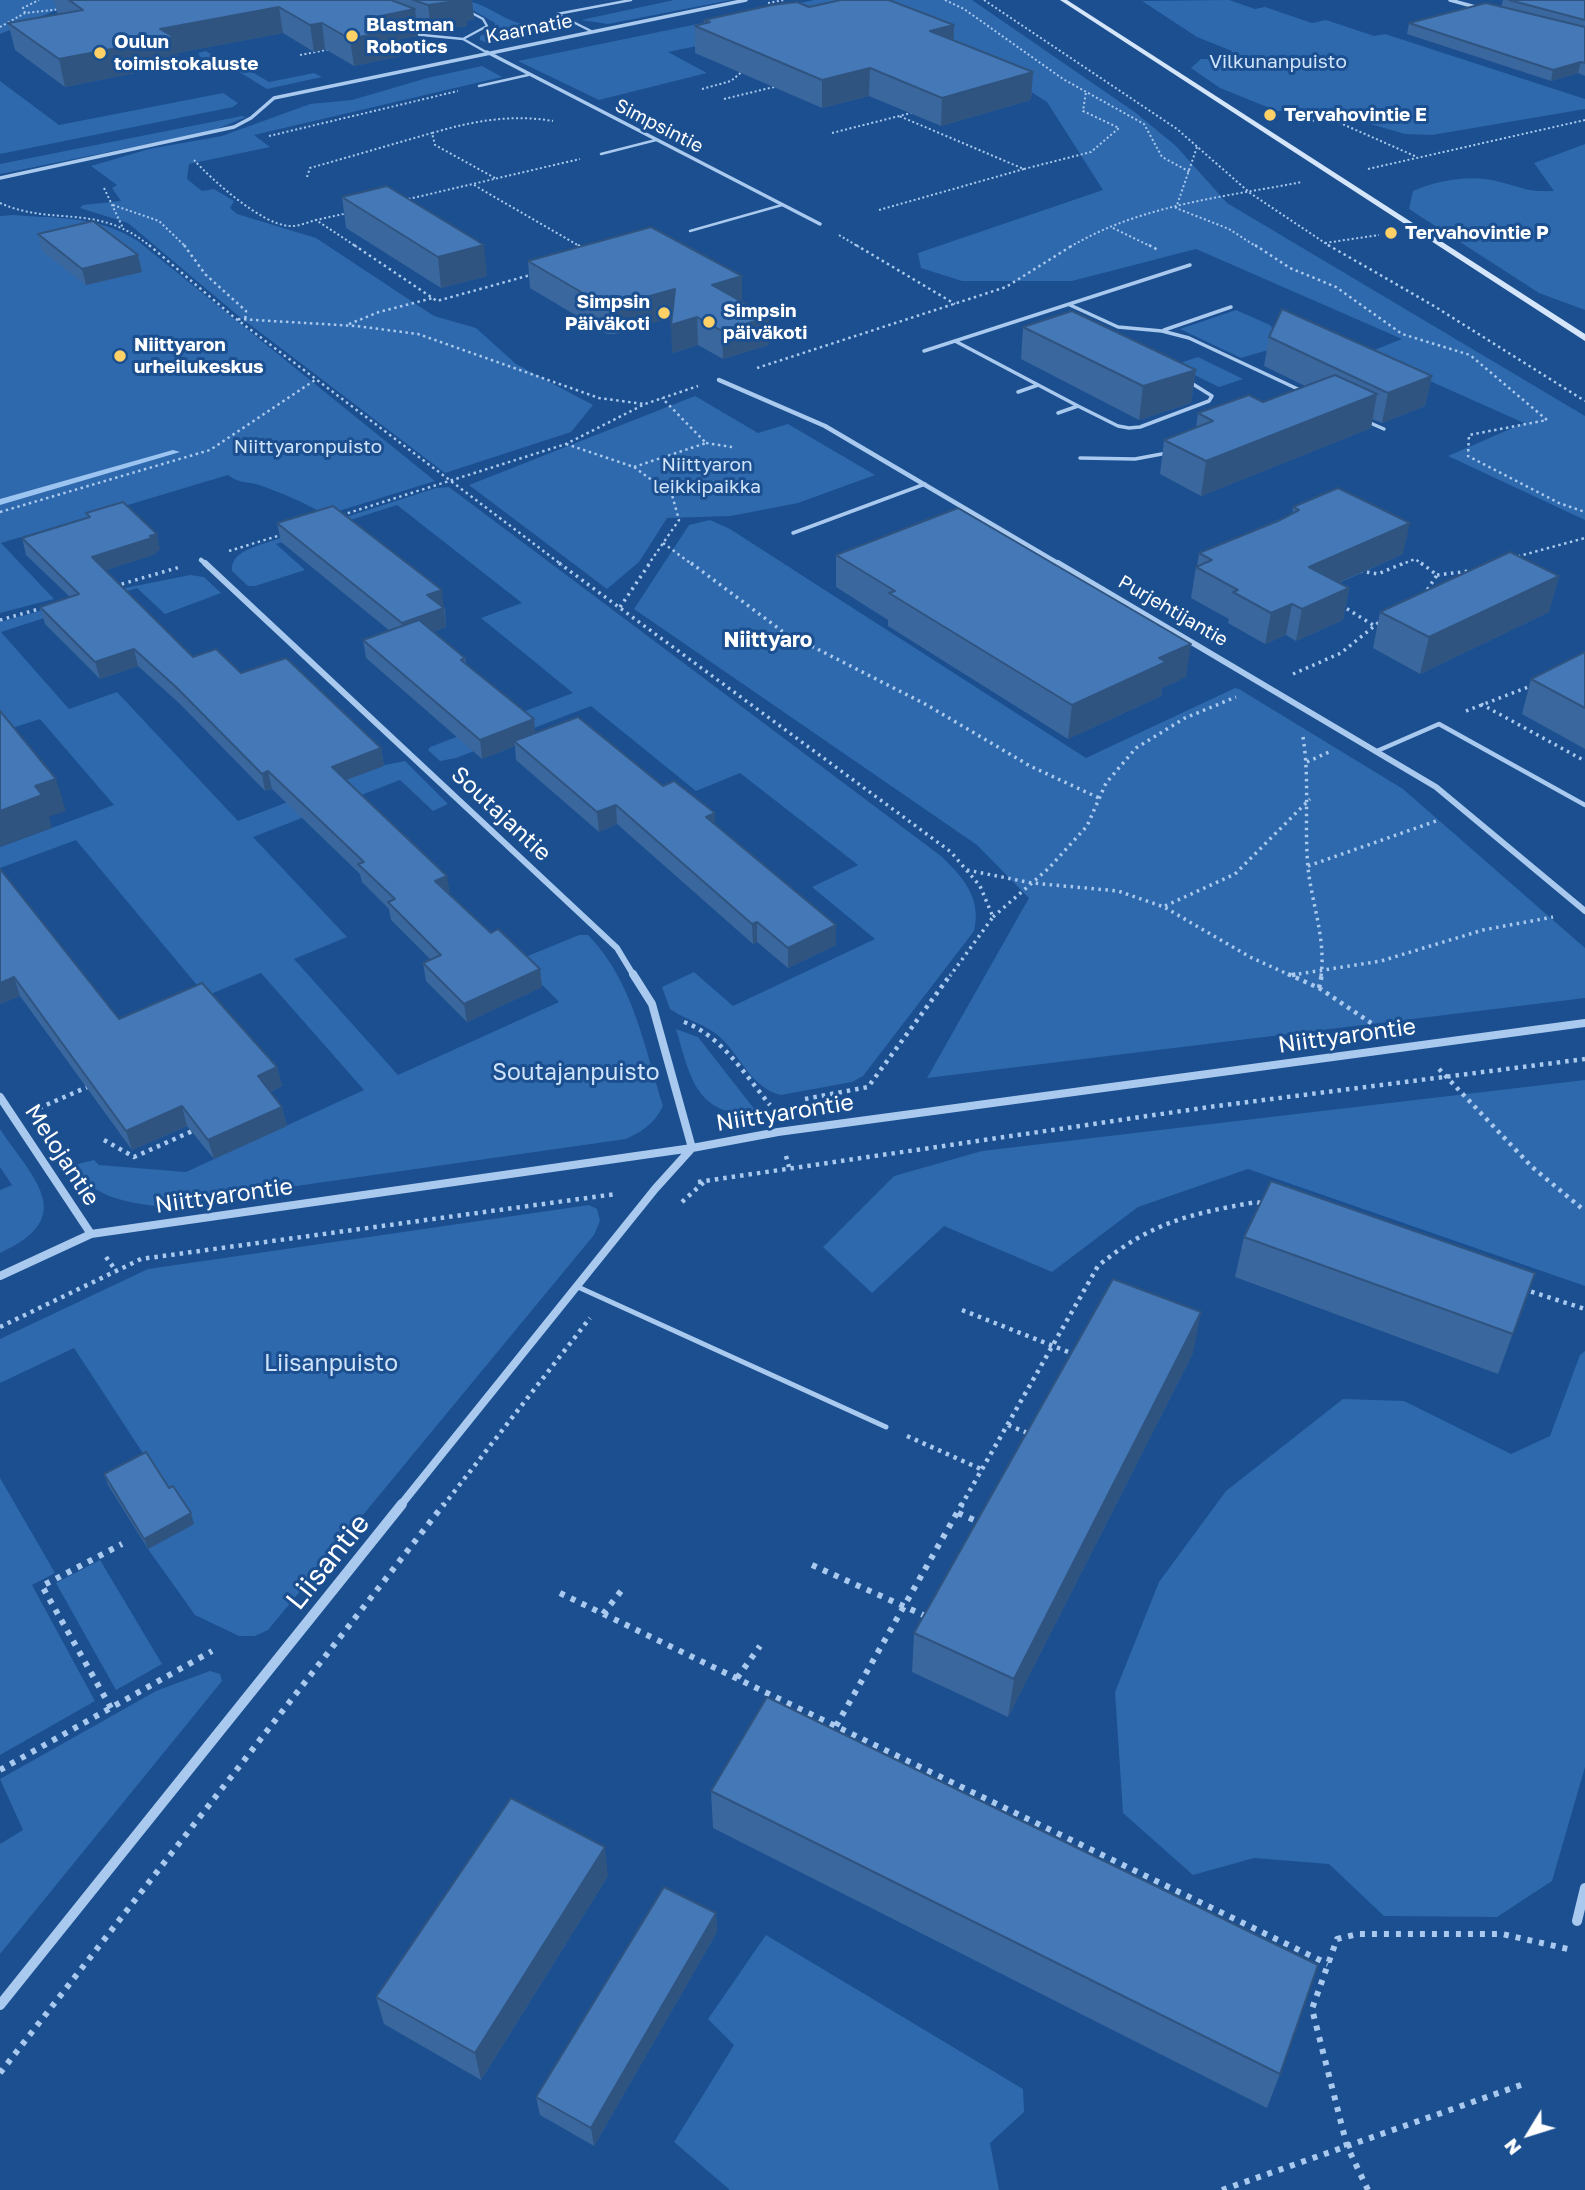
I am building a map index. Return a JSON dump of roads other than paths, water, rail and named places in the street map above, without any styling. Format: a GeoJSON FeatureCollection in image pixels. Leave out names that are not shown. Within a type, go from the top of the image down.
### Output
{"type":"FeatureCollection","features":[{"type":"Feature","properties":{"kind":"main road"},"geometry":{"type":"LineString","coordinates":[[1050,0],[1105,28]]}},
{"type":"Feature","properties":{"kind":"main road"},"geometry":{"type":"LineString","coordinates":[[1063,0],[1585,338]]}},
{"type":"Feature","properties":{"kind":"main road"},"geometry":{"type":"LineString","coordinates":[[1536,306],[1585,329]]}},
{"type":"Feature","properties":{"kind":"street","name":"Kaarnatie"},"geometry":{"type":"LineString","coordinates":[[0,178],[234,127],[254,119],[274,97],[746,0]]}},
{"type":"Feature","properties":{"kind":"street"},"geometry":{"type":"LineString","coordinates":[[1450,0],[1479,8]]}},
{"type":"Feature","properties":{"kind":"street","name":"Simpsintie"},"geometry":{"type":"LineString","coordinates":[[486,52],[820,224]]}},
{"type":"Feature","properties":{"kind":"street","name":"Purjehtijantie"},"geometry":{"type":"LineString","coordinates":[[719,380],[825,426],[1268,685],[1436,787],[1585,911]]}},
{"type":"Feature","properties":{"kind":"street","name":"Soutajantie"},"geometry":{"type":"LineString","coordinates":[[201,561],[617,948],[641,984],[655,1017],[692,1148]]}},
{"type":"Feature","properties":{"kind":"street","name":"Niittyarontie"},"geometry":{"type":"LineString","coordinates":[[0,1276],[91,1234],[692,1148],[778,1132],[1585,1023]]}},
{"type":"Feature","properties":{"kind":"street","name":"Melojantie"},"geometry":{"type":"LineString","coordinates":[[0,1097],[91,1234]]}},
{"type":"Feature","properties":{"kind":"street","name":"Liisantie"},"geometry":{"type":"LineString","coordinates":[[0,2005],[655,1189],[692,1148]]}},
{"type":"Feature","properties":{"kind":"street"},"geometry":{"type":"LineString","coordinates":[[1577,1921],[1585,1888]]}},
{"type":"Feature","properties":{"kind":"lane"},"geometry":{"type":"LineString","coordinates":[[592,31],[557,15],[631,0]]}},
{"type":"Feature","properties":{"kind":"lane"},"geometry":{"type":"LineString","coordinates":[[459,6],[483,19],[487,26],[463,39]]}},
{"type":"Feature","properties":{"kind":"lane"},"geometry":{"type":"LineString","coordinates":[[410,34],[463,39],[486,52]]}},
{"type":"Feature","properties":{"kind":"lane"},"geometry":{"type":"LineString","coordinates":[[479,86],[528,75]]}},
{"type":"Feature","properties":{"kind":"lane"},"geometry":{"type":"LineString","coordinates":[[601,154],[656,140]]}},
{"type":"Feature","properties":{"kind":"lane"},"geometry":{"type":"LineString","coordinates":[[690,231],[782,205]]}},
{"type":"Feature","properties":{"kind":"lane"},"geometry":{"type":"LineString","coordinates":[[924,351],[1190,265]]}},
{"type":"Feature","properties":{"kind":"lane"},"geometry":{"type":"LineString","coordinates":[[1070,304],[1118,327],[1161,331],[1189,338],[1306,393]]}},
{"type":"Feature","properties":{"kind":"lane"},"geometry":{"type":"LineString","coordinates":[[1161,331],[1231,307]]}},
{"type":"Feature","properties":{"kind":"lane"},"geometry":{"type":"LineString","coordinates":[[955,341],[1118,426],[1140,427],[1209,401],[1212,396],[1207,390],[1184,379]]}},
{"type":"Feature","properties":{"kind":"lane"},"geometry":{"type":"LineString","coordinates":[[1018,392],[1038,385]]}},
{"type":"Feature","properties":{"kind":"lane"},"geometry":{"type":"LineString","coordinates":[[1058,413],[1078,406]]}},
{"type":"Feature","properties":{"kind":"lane"},"geometry":{"type":"LineString","coordinates":[[1362,419],[1384,429]]}},
{"type":"Feature","properties":{"kind":"lane"},"geometry":{"type":"LineString","coordinates":[[1080,458],[1154,457],[1178,449]]}},
{"type":"Feature","properties":{"kind":"lane"},"geometry":{"type":"LineString","coordinates":[[793,533],[925,484]]}},
{"type":"Feature","properties":{"kind":"lane"},"geometry":{"type":"LineString","coordinates":[[1377,751],[1439,724],[1585,805]]}},
{"type":"Feature","properties":{"kind":"lane"},"geometry":{"type":"LineString","coordinates":[[578,1287],[886,1427]]}},
{"type":"Feature","properties":{"kind":"waterway"},"geometry":{"type":"LineString","coordinates":[[0,502],[176,452]]}},
{"type":"Feature","properties":{"kind":"place","name":"Blastman Robotics"},"geometry":{"type":"Point","coordinates":[352,36]}},
{"type":"Feature","properties":{"kind":"place","name":"Oulun toimistokaluste"},"geometry":{"type":"Point","coordinates":[100,53]}},
{"type":"Feature","properties":{"kind":"place","name":"Tervahovintie E"},"geometry":{"type":"Point","coordinates":[1270,115]}},
{"type":"Feature","properties":{"kind":"place","name":"Tervahovintie P"},"geometry":{"type":"Point","coordinates":[1391,233]}},
{"type":"Feature","properties":{"kind":"place","name":"Simpsin Päiväkoti"},"geometry":{"type":"Point","coordinates":[664,313]}},
{"type":"Feature","properties":{"kind":"place","name":"Simpsin päiväkoti"},"geometry":{"type":"Point","coordinates":[709,322]}},
{"type":"Feature","properties":{"kind":"place","name":"Niittyaron urheilukeskus"},"geometry":{"type":"Point","coordinates":[120,356]}},
{"type":"Feature","properties":{"kind":"district","name":"Niittyaro"},"geometry":{"type":"Point","coordinates":[768,640]}},
{"type":"Feature","properties":{"kind":"park label","name":"Vilkunanpuisto"},"geometry":{"type":"Point","coordinates":[1278,62]}},
{"type":"Feature","properties":{"kind":"park label","name":"Niittyaronpuisto"},"geometry":{"type":"Point","coordinates":[308,447]}},
{"type":"Feature","properties":{"kind":"park label","name":"Niittyaron leikkipaikka"},"geometry":{"type":"Point","coordinates":[707,476]}},
{"type":"Feature","properties":{"kind":"park label","name":"Soutajanpuisto"},"geometry":{"type":"Point","coordinates":[576,1073]}},
{"type":"Feature","properties":{"kind":"park label","name":"Liisanpuisto"},"geometry":{"type":"Point","coordinates":[331,1364]}}]}
